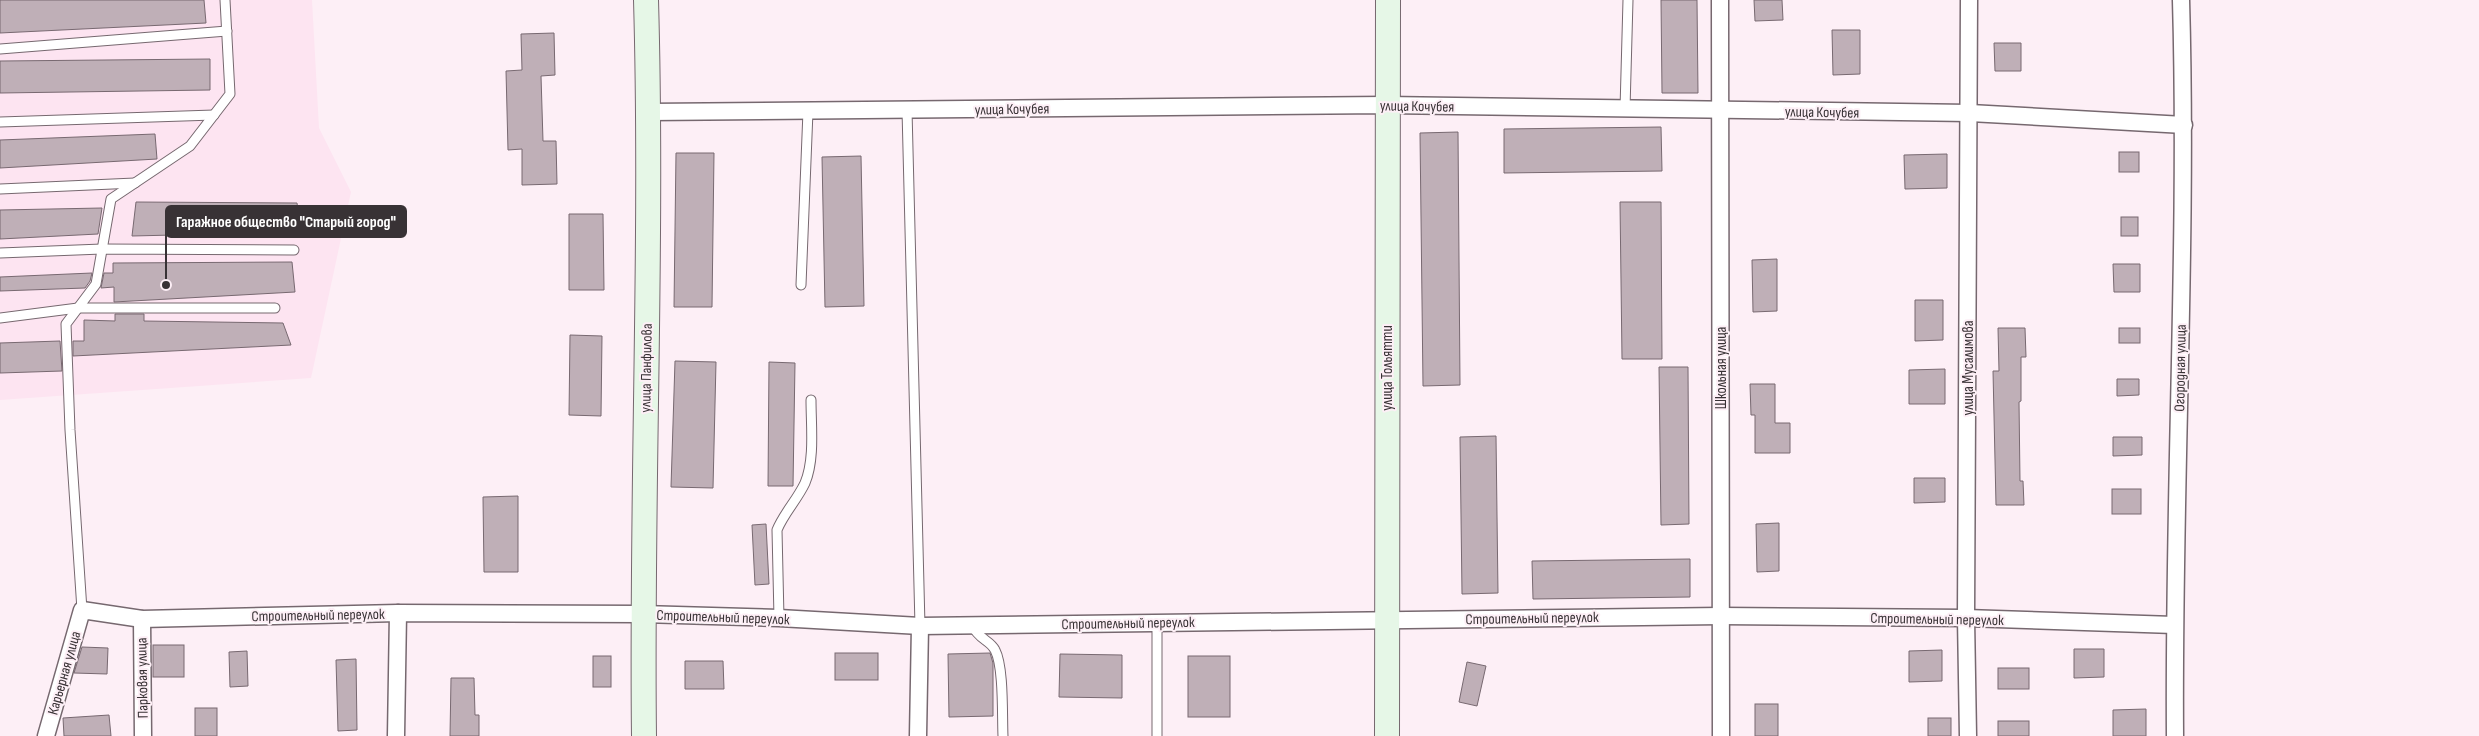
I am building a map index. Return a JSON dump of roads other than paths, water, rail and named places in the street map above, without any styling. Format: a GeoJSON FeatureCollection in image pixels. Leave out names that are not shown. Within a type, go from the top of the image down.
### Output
{"type":"FeatureCollection","features":[{"type":"Feature","properties":{"kind":"street","name":"улица Панфилова"},"geometry":{"type":"LineString","coordinates":[[644,736],[642,614],[649,112],[646,0]]}},
{"type":"Feature","properties":{"kind":"street","name":"улица Тольятти"},"geometry":{"type":"LineString","coordinates":[[1387,736],[1386,105],[1388,0]]}},
{"type":"Feature","properties":{"kind":"street","name":"Школьная улица"},"geometry":{"type":"LineString","coordinates":[[1720,0],[1722,111],[1721,736]]}},
{"type":"Feature","properties":{"kind":"street","name":"улица Мусалимова"},"geometry":{"type":"LineString","coordinates":[[1968,736],[1966,618],[1970,113],[1969,0]]}},
{"type":"Feature","properties":{"kind":"street","name":"Огородная улица"},"geometry":{"type":"LineString","coordinates":[[2176,736],[2174,625],[2184,125],[2181,0]]}},
{"type":"Feature","properties":{"kind":"street","name":"улица Кочубея"},"geometry":{"type":"LineString","coordinates":[[649,112],[1386,105],[1970,113],[2184,125]]}},
{"type":"Feature","properties":{"kind":"street","name":"Строительный переулок"},"geometry":{"type":"LineString","coordinates":[[82,610],[142,619],[398,613],[642,614],[779,618],[920,626],[1721,616],[1966,618],[2174,625]]}},
{"type":"Feature","properties":{"kind":"street","name":"Карьерная улица"},"geometry":{"type":"LineString","coordinates":[[46,736],[82,610]]}},
{"type":"Feature","properties":{"kind":"street"},"geometry":{"type":"LineString","coordinates":[[396,736],[398,613]]}},
{"type":"Feature","properties":{"kind":"street","name":"Парковая улица"},"geometry":{"type":"LineString","coordinates":[[142,619],[143,736]]}},
{"type":"Feature","properties":{"kind":"street"},"geometry":{"type":"LineString","coordinates":[[918,736],[920,626]]}},
{"type":"Feature","properties":{"kind":"lane"},"geometry":{"type":"LineString","coordinates":[[82,610],[70,430],[66,324],[96,284],[111,200],[190,146],[230,94],[226,0]]}},
{"type":"Feature","properties":{"kind":"lane"},"geometry":{"type":"LineString","coordinates":[[1625,109],[1628,0]]}},
{"type":"Feature","properties":{"kind":"lane"},"geometry":{"type":"LineString","coordinates":[[0,49],[227,31]]}},
{"type":"Feature","properties":{"kind":"lane"},"geometry":{"type":"LineString","coordinates":[[907,110],[920,626]]}},
{"type":"Feature","properties":{"kind":"lane"},"geometry":{"type":"LineString","coordinates":[[801,285],[808,111]]}},
{"type":"Feature","properties":{"kind":"lane"},"geometry":{"type":"LineString","coordinates":[[0,122],[214,115]]}},
{"type":"Feature","properties":{"kind":"lane"},"geometry":{"type":"LineString","coordinates":[[0,189],[135,183]]}},
{"type":"Feature","properties":{"kind":"lane"},"geometry":{"type":"LineString","coordinates":[[0,254],[102,249],[294,250]]}},
{"type":"Feature","properties":{"kind":"lane"},"geometry":{"type":"LineString","coordinates":[[0,318],[78,308],[275,308]]}},
{"type":"Feature","properties":{"kind":"lane"},"geometry":{"type":"LineString","coordinates":[[779,618],[777,530],[782,518],[805,483],[809,468],[811,400]]}},
{"type":"Feature","properties":{"kind":"lane"},"geometry":{"type":"LineString","coordinates":[[1156,623],[1157,736]]}},
{"type":"Feature","properties":{"kind":"lane"},"geometry":{"type":"LineString","coordinates":[[972,625],[980,638],[993,646],[999,660],[1003,736]]}},
{"type":"Feature","properties":{"kind":"place","name":"Гаражное общество \"Старый город\""},"geometry":{"type":"Point","coordinates":[166,285]}}]}
